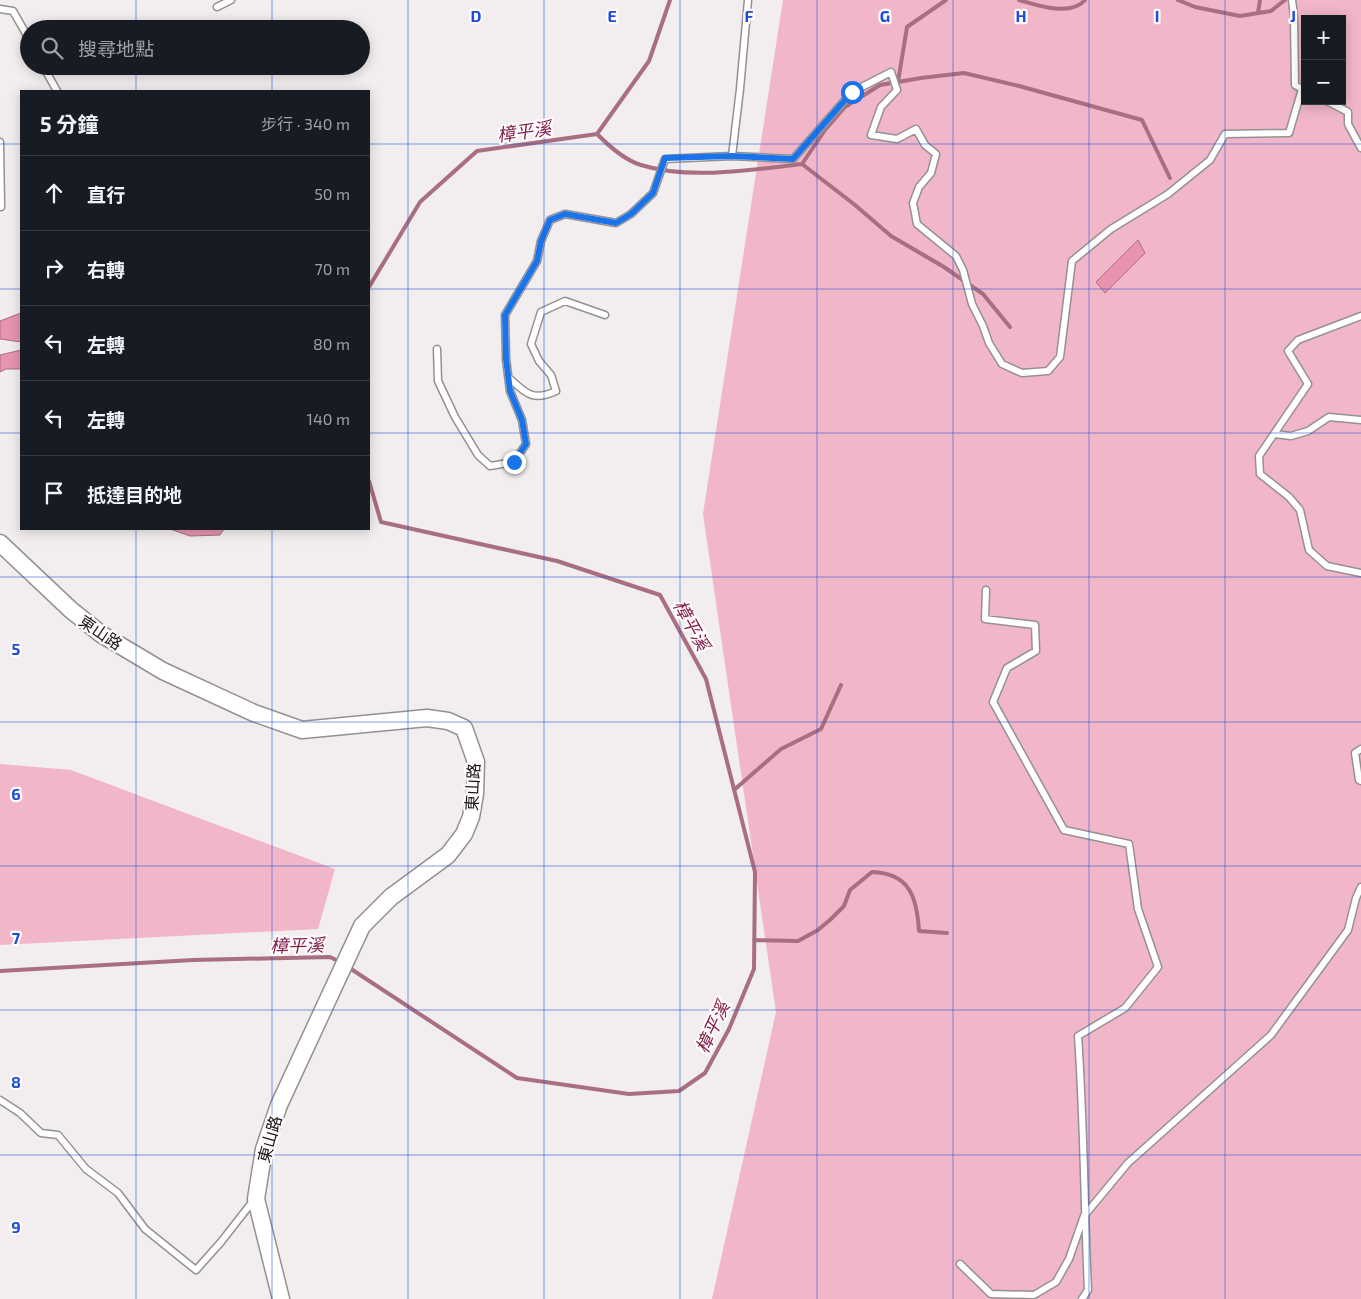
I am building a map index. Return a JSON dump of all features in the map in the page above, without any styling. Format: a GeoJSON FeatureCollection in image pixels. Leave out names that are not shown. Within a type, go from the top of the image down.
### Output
{"type":"FeatureCollection","features":[{"type":"Feature","properties":{"kind":"street","name":"東山路"},"geometry":{"type":"LineString","coordinates":[[0,543],[71,610],[101,634],[163,671],[254,713],[302,730],[428,718],[448,721],[464,728],[476,762],[474,802],[471,817],[464,834],[448,855],[390,897],[362,926],[279,1105],[264,1149],[256,1198],[280,1299]]}},
{"type":"Feature","properties":{"kind":"lane"},"geometry":{"type":"LineString","coordinates":[[216,7],[231,0]]}},
{"type":"Feature","properties":{"kind":"lane"},"geometry":{"type":"LineString","coordinates":[[732,156],[748,0]]}},
{"type":"Feature","properties":{"kind":"lane"},"geometry":{"type":"LineString","coordinates":[[1292,2],[1295,85],[1301,89]]}},
{"type":"Feature","properties":{"kind":"lane"},"geometry":{"type":"LineString","coordinates":[[0,8],[13,11],[20,24]]}},
{"type":"Feature","properties":{"kind":"lane"},"geometry":{"type":"LineString","coordinates":[[436,350],[438,381],[455,417],[478,455],[490,466],[514,462],[526,444],[522,420],[510,391],[504,334],[505,315],[537,261],[541,241],[550,220],[565,214],[616,223],[631,214],[653,193],[665,158],[732,156],[793,159],[852,92],[891,72],[897,90],[881,107],[871,135],[897,139],[916,130],[925,145],[936,154],[931,173],[919,187],[913,204],[917,224],[956,256],[964,272],[972,304],[989,343],[1002,364],[1022,374],[1048,371],[1060,357],[1072,261],[1111,229],[1168,194],[1210,160],[1226,134],[1289,133],[1301,96]]}},
{"type":"Feature","properties":{"kind":"lane"},"geometry":{"type":"LineString","coordinates":[[48,75],[56,90]]}},
{"type":"Feature","properties":{"kind":"lane"},"geometry":{"type":"LineString","coordinates":[[1335,105],[1348,112],[1348,124],[1361,148]]}},
{"type":"Feature","properties":{"kind":"lane"},"geometry":{"type":"LineString","coordinates":[[0,142],[1,207]]}},
{"type":"Feature","properties":{"kind":"lane"},"geometry":{"type":"LineString","coordinates":[[509,378],[528,394],[544,396],[556,391],[551,375],[539,361],[531,344],[541,312],[565,301],[605,315]]}},
{"type":"Feature","properties":{"kind":"lane"},"geometry":{"type":"LineString","coordinates":[[1361,316],[1298,340],[1288,351],[1308,384],[1259,456],[1260,474],[1289,498],[1300,510],[1309,550],[1327,566],[1361,573]]}},
{"type":"Feature","properties":{"kind":"lane"},"geometry":{"type":"LineString","coordinates":[[1274,434],[1291,436],[1308,431],[1329,417],[1361,420]]}},
{"type":"Feature","properties":{"kind":"lane"},"geometry":{"type":"LineString","coordinates":[[986,590],[985,619],[1035,626],[1036,651],[1007,668],[993,702],[1064,830],[1129,844],[1138,908],[1158,967],[1125,1008],[1078,1036],[1082,1091],[1084,1216],[1088,1290],[1082,1299]]}},
{"type":"Feature","properties":{"kind":"lane"},"geometry":{"type":"LineString","coordinates":[[1361,749],[1355,753],[1359,780],[1361,781]]}},
{"type":"Feature","properties":{"kind":"lane"},"geometry":{"type":"LineString","coordinates":[[960,1264],[992,1294],[1034,1295],[1056,1282],[1069,1258],[1084,1216],[1128,1163],[1272,1035],[1348,930],[1356,898],[1361,887]]}},
{"type":"Feature","properties":{"kind":"lane"},"geometry":{"type":"LineString","coordinates":[[0,1100],[20,1114],[41,1133],[58,1135],[86,1169],[118,1193],[145,1229],[196,1270],[256,1198]]}},
{"type":"Feature","properties":{"kind":"shaded area"},"geometry":{"type":"Polygon","coordinates":[[[783,0],[1361,0],[1361,1299],[712,1299],[776,1012],[703,514],[783,0]]]}},
{"type":"Feature","properties":{"kind":"shaded area"},"geometry":{"type":"Polygon","coordinates":[[[1138,240],[1145,253],[1105,293],[1096,282],[1138,240]]]}},
{"type":"Feature","properties":{"kind":"shaded area"},"geometry":{"type":"Polygon","coordinates":[[[20,313],[20,342],[0,339],[0,321],[20,313]]]}},
{"type":"Feature","properties":{"kind":"shaded area"},"geometry":{"type":"Polygon","coordinates":[[[20,350],[20,369],[6,369],[0,372],[0,355],[20,350]]]}},
{"type":"Feature","properties":{"kind":"shaded area"},"geometry":{"type":"Polygon","coordinates":[[[173,530],[223,530],[220,535],[190,536],[173,530]]]}},
{"type":"Feature","properties":{"kind":"shaded area"},"geometry":{"type":"Polygon","coordinates":[[[0,764],[71,770],[335,869],[318,929],[0,945],[0,764]]]}},
{"type":"Feature","properties":{"kind":"waterway","name":"樟平溪"},"geometry":{"type":"LineString","coordinates":[[370,285],[420,202],[477,151],[597,134],[649,61],[670,0]]}},
{"type":"Feature","properties":{"kind":"waterway"},"geometry":{"type":"LineString","coordinates":[[898,82],[907,27],[946,0]]}},
{"type":"Feature","properties":{"kind":"waterway"},"geometry":{"type":"LineString","coordinates":[[1019,0],[1044,7],[1062,9],[1079,5],[1085,0]]}},
{"type":"Feature","properties":{"kind":"waterway"},"geometry":{"type":"LineString","coordinates":[[1178,0],[1195,7],[1240,16],[1271,11],[1285,0]]}},
{"type":"Feature","properties":{"kind":"waterway"},"geometry":{"type":"LineString","coordinates":[[1258,13],[1260,0]]}},
{"type":"Feature","properties":{"kind":"waterway"},"geometry":{"type":"LineString","coordinates":[[802,164],[825,130],[845,107],[880,85],[964,73],[1142,120],[1170,178]]}},
{"type":"Feature","properties":{"kind":"waterway"},"geometry":{"type":"LineString","coordinates":[[597,134],[629,160],[659,170],[700,173],[763,169],[802,164],[891,236],[944,267],[983,294],[1010,327]]}},
{"type":"Feature","properties":{"kind":"waterway","name":"樟平溪"},"geometry":{"type":"LineString","coordinates":[[348,967],[517,1078],[629,1094],[679,1091],[705,1073],[729,1029],[754,969],[755,872],[706,679],[660,595],[557,561],[381,522],[370,484]]}},
{"type":"Feature","properties":{"kind":"waterway"},"geometry":{"type":"LineString","coordinates":[[734,790],[781,749],[821,729],[841,685]]}},
{"type":"Feature","properties":{"kind":"waterway"},"geometry":{"type":"LineString","coordinates":[[754,940],[798,941],[818,930],[844,906],[850,890],[872,872],[885,873],[903,882],[913,898],[919,931],[947,933]]}},
{"type":"Feature","properties":{"kind":"waterway","name":"樟平溪"},"geometry":{"type":"LineString","coordinates":[[0,971],[193,960],[330,957],[340,962]]}},
{"type":"Feature","properties":{"kind":"route"},"geometry":{"type":"LineString","coordinates":[[514,462],[526,444],[522,420],[510,391],[504,334],[505,315],[537,261],[541,241],[550,220],[565,214],[616,223],[631,214],[653,193],[665,158],[732,156],[793,159],[852,92]]}}]}
